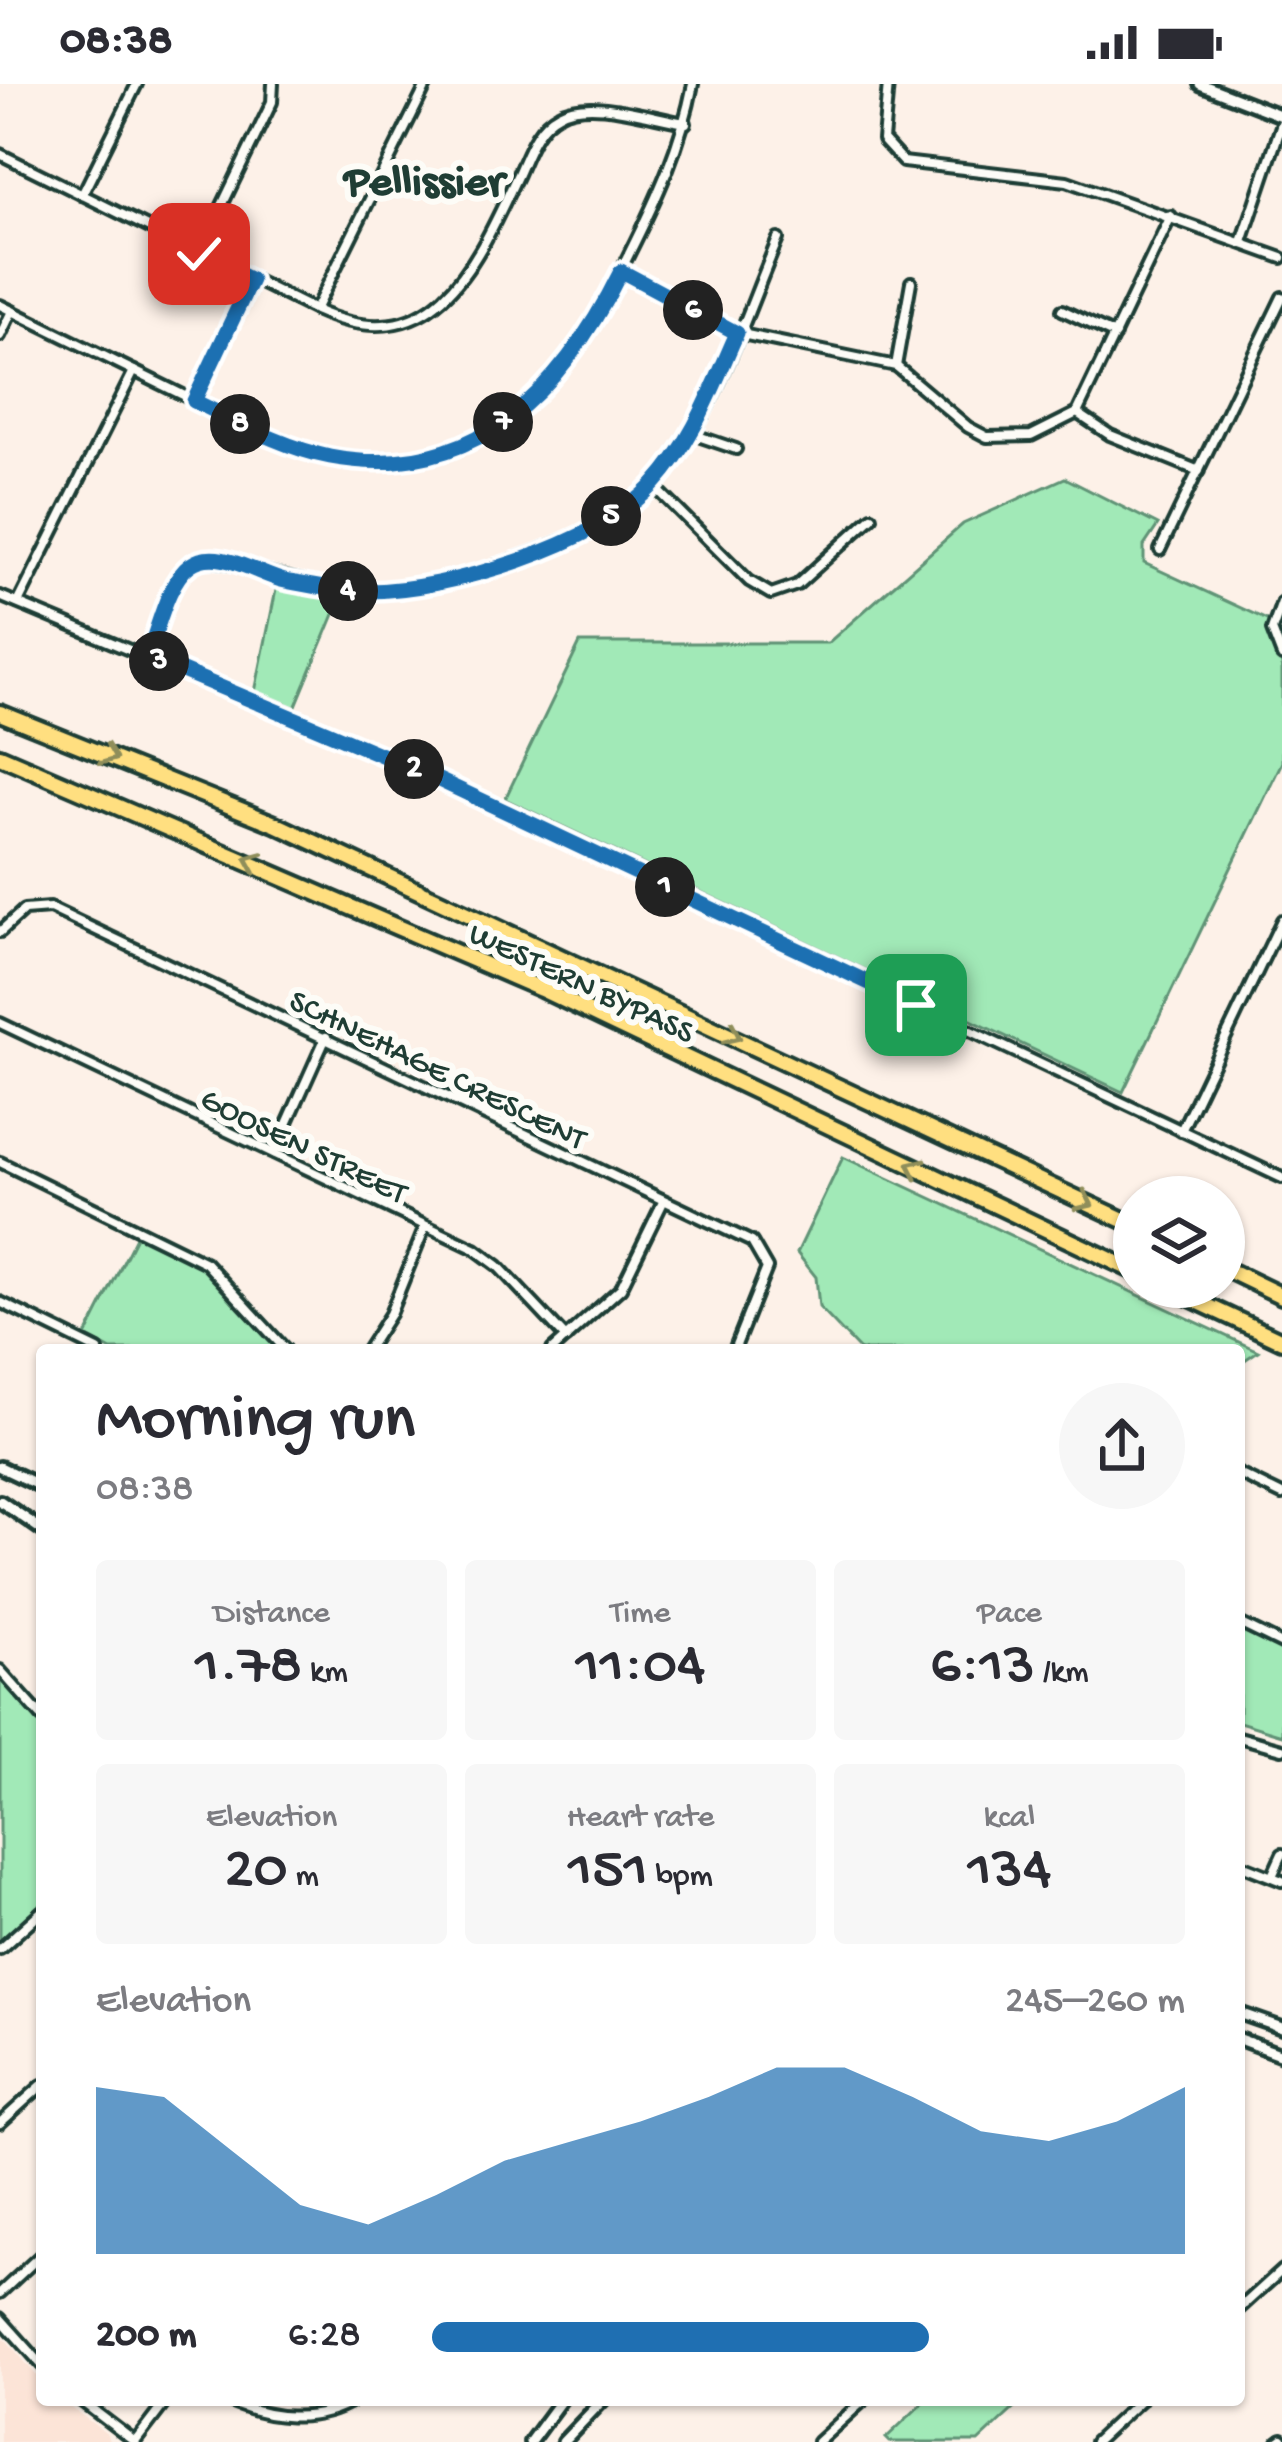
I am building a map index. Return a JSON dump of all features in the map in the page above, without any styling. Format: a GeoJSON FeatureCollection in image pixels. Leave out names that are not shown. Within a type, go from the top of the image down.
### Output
{"type":"FeatureCollection","features":[{"type":"Feature","properties":{"kind":"highway","name":"WESTERN BYPASS"},"geometry":{"type":"LineString","coordinates":[[0,713],[296,833],[1113,1216]]}},
{"type":"Feature","properties":{"kind":"highway","name":"WESTERN BYPASS"},"geometry":{"type":"LineString","coordinates":[[0,756],[541,989],[1113,1261]]}},
{"type":"Feature","properties":{"kind":"highway"},"geometry":{"type":"LineString","coordinates":[[1245,1278],[1282,1296]]}},
{"type":"Feature","properties":{"kind":"highway"},"geometry":{"type":"LineString","coordinates":[[1212,1308],[1282,1341]]}},
{"type":"Feature","properties":{"kind":"street"},"geometry":{"type":"LineString","coordinates":[[82,195],[137,84]]}},
{"type":"Feature","properties":{"kind":"street"},"geometry":{"type":"LineString","coordinates":[[199,254],[272,102],[273,84]]}},
{"type":"Feature","properties":{"kind":"street"},"geometry":{"type":"LineString","coordinates":[[315,310],[427,84]]}},
{"type":"Feature","properties":{"kind":"street"},"geometry":{"type":"LineString","coordinates":[[0,305],[250,429],[328,456],[405,459],[455,445],[493,430],[532,403],[566,367],[621,271],[670,170],[693,84]]}},
{"type":"Feature","properties":{"kind":"street"},"geometry":{"type":"LineString","coordinates":[[888,84],[883,140],[903,161],[1067,182],[1282,258]]}},
{"type":"Feature","properties":{"kind":"street"},"geometry":{"type":"LineString","coordinates":[[1200,84],[1282,119],[1242,242]]}},
{"type":"Feature","properties":{"kind":"street"},"geometry":{"type":"LineString","coordinates":[[0,154],[348,326],[376,326],[413,320],[443,301],[485,245],[536,135],[560,112],[575,108],[686,123]]}},
{"type":"Feature","properties":{"kind":"street"},"geometry":{"type":"LineString","coordinates":[[621,271],[737,333],[896,366],[968,428],[987,437],[1030,436],[1077,413],[1171,216]]}},
{"type":"Feature","properties":{"kind":"street"},"geometry":{"type":"LineString","coordinates":[[147,656],[179,577],[202,560],[217,558],[278,579],[344,591],[416,586],[537,552],[595,526],[653,485],[692,434],[778,239]]}},
{"type":"Feature","properties":{"kind":"street"},"geometry":{"type":"LineString","coordinates":[[194,401],[251,280]]}},
{"type":"Feature","properties":{"kind":"street"},"geometry":{"type":"LineString","coordinates":[[896,366],[911,282]]}},
{"type":"Feature","properties":{"kind":"street"},"geometry":{"type":"LineString","coordinates":[[1160,550],[1282,297]]}},
{"type":"Feature","properties":{"kind":"street"},"geometry":{"type":"LineString","coordinates":[[1062,310],[1115,334]]}},
{"type":"Feature","properties":{"kind":"street"},"geometry":{"type":"LineString","coordinates":[[0,336],[12,311]]}},
{"type":"Feature","properties":{"kind":"street"},"geometry":{"type":"LineString","coordinates":[[18,603],[134,371]]}},
{"type":"Feature","properties":{"kind":"street"},"geometry":{"type":"LineString","coordinates":[[1077,413],[1110,435],[1199,471]]}},
{"type":"Feature","properties":{"kind":"street"},"geometry":{"type":"LineString","coordinates":[[692,434],[736,449]]}},
{"type":"Feature","properties":{"kind":"street"},"geometry":{"type":"LineString","coordinates":[[653,485],[749,581],[771,594],[797,585],[872,517]]}},
{"type":"Feature","properties":{"kind":"street"},"geometry":{"type":"LineString","coordinates":[[0,596],[424,773],[1282,1178]]}},
{"type":"Feature","properties":{"kind":"street"},"geometry":{"type":"LineString","coordinates":[[1282,602],[1272,641],[1282,656]]}},
{"type":"Feature","properties":{"kind":"street","name":"SCHNEHAGE CRESCENT"},"geometry":{"type":"LineString","coordinates":[[0,932],[24,910],[50,908],[326,1037],[662,1204],[752,1242],[765,1256],[765,1279],[737,1344]]}},
{"type":"Feature","properties":{"kind":"street"},"geometry":{"type":"LineString","coordinates":[[1181,1131],[1282,920]]}},
{"type":"Feature","properties":{"kind":"street","name":"GOOSEN STREET"},"geometry":{"type":"LineString","coordinates":[[0,1024],[499,1266],[566,1338]]}},
{"type":"Feature","properties":{"kind":"street"},"geometry":{"type":"LineString","coordinates":[[274,1153],[326,1037]]}},
{"type":"Feature","properties":{"kind":"street"},"geometry":{"type":"LineString","coordinates":[[0,1162],[206,1263],[280,1344]]}},
{"type":"Feature","properties":{"kind":"street"},"geometry":{"type":"LineString","coordinates":[[560,1344],[621,1288],[662,1204]]}},
{"type":"Feature","properties":{"kind":"street"},"geometry":{"type":"LineString","coordinates":[[371,1344],[390,1314],[425,1227]]}},
{"type":"Feature","properties":{"kind":"street"},"geometry":{"type":"LineString","coordinates":[[0,1302],[86,1344]]}},
{"type":"Feature","properties":{"kind":"street"},"geometry":{"type":"LineString","coordinates":[[0,1467],[36,1484]]}},
{"type":"Feature","properties":{"kind":"street"},"geometry":{"type":"LineString","coordinates":[[1245,1477],[1282,1495]]}},
{"type":"Feature","properties":{"kind":"street"},"geometry":{"type":"LineString","coordinates":[[0,1501],[36,1526]]}},
{"type":"Feature","properties":{"kind":"street"},"geometry":{"type":"LineString","coordinates":[[1245,1626],[1282,1644]]}},
{"type":"Feature","properties":{"kind":"street"},"geometry":{"type":"LineString","coordinates":[[0,1670],[36,1710]]}},
{"type":"Feature","properties":{"kind":"street"},"geometry":{"type":"LineString","coordinates":[[1245,1739],[1282,1749]]}},
{"type":"Feature","properties":{"kind":"street"},"geometry":{"type":"LineString","coordinates":[[1245,1866],[1277,1878],[1282,1854]]}},
{"type":"Feature","properties":{"kind":"street"},"geometry":{"type":"LineString","coordinates":[[0,1949],[36,1916]]}},
{"type":"Feature","properties":{"kind":"street"},"geometry":{"type":"LineString","coordinates":[[1245,2015],[1282,2028]]}},
{"type":"Feature","properties":{"kind":"street"},"geometry":{"type":"LineString","coordinates":[[1245,2040],[1282,2055]]}},
{"type":"Feature","properties":{"kind":"street"},"geometry":{"type":"LineString","coordinates":[[0,2123],[36,2090]]}},
{"type":"Feature","properties":{"kind":"street"},"geometry":{"type":"LineString","coordinates":[[0,2293],[36,2260]]}},
{"type":"Feature","properties":{"kind":"street"},"geometry":{"type":"LineString","coordinates":[[1245,2302],[1282,2270]]}},
{"type":"Feature","properties":{"kind":"street"},"geometry":{"type":"LineString","coordinates":[[0,2318],[36,2358]]}},
{"type":"Feature","properties":{"kind":"street"},"geometry":{"type":"LineString","coordinates":[[88,2406],[135,2442],[162,2406]]}},
{"type":"Feature","properties":{"kind":"street"},"geometry":{"type":"LineString","coordinates":[[248,2406],[290,2417],[344,2406]]}},
{"type":"Feature","properties":{"kind":"street"},"geometry":{"type":"LineString","coordinates":[[530,2442],[557,2406]]}},
{"type":"Feature","properties":{"kind":"street"},"geometry":{"type":"LineString","coordinates":[[562,2442],[597,2406]]}},
{"type":"Feature","properties":{"kind":"street"},"geometry":{"type":"LineString","coordinates":[[818,2442],[857,2406]]}},
{"type":"Feature","properties":{"kind":"street"},"geometry":{"type":"LineString","coordinates":[[1095,2442],[1134,2406]]}},
{"type":"Feature","properties":{"kind":"shaded area"},"geometry":{"type":"Polygon","coordinates":[[[0,2333],[36,2375],[36,2406],[69,2406],[107,2434],[109,2442],[0,2442],[0,2333]]]}},
{"type":"Feature","properties":{"kind":"green space"},"geometry":{"type":"Polygon","coordinates":[[[1065,478],[1158,525],[1144,546],[1144,563],[1269,621],[1271,646],[1282,660],[1282,762],[1123,1092],[505,799],[580,643],[828,643],[963,524],[1065,478]]]}},
{"type":"Feature","properties":{"kind":"green space"},"geometry":{"type":"Polygon","coordinates":[[[277,585],[342,595],[295,708],[255,692],[277,585]]]}},
{"type":"Feature","properties":{"kind":"green space"},"geometry":{"type":"Polygon","coordinates":[[[843,1157],[1113,1283],[1113,1308],[1166,1308],[1243,1344],[854,1344],[819,1307],[816,1277],[797,1253],[843,1157]]]}},
{"type":"Feature","properties":{"kind":"green space"},"geometry":{"type":"Polygon","coordinates":[[[138,1233],[203,1267],[274,1344],[100,1344],[86,1336],[138,1233]]]}},
{"type":"Feature","properties":{"kind":"green space"},"geometry":{"type":"Polygon","coordinates":[[[1245,1345],[1258,1351],[1245,1360],[1245,1345]]]}},
{"type":"Feature","properties":{"kind":"green space"},"geometry":{"type":"Polygon","coordinates":[[[1245,1628],[1282,1645],[1282,1735],[1245,1724],[1245,1628]]]}},
{"type":"Feature","properties":{"kind":"green space"},"geometry":{"type":"Polygon","coordinates":[[[0,1675],[36,1715],[36,1918],[0,1949],[0,1675]]]}},
{"type":"Feature","properties":{"kind":"green space"},"geometry":{"type":"Polygon","coordinates":[[[920,2406],[1017,2406],[978,2442],[890,2442],[886,2438],[920,2406]]]}},
{"type":"Feature","properties":{"kind":"district","name":"Pellissier"},"geometry":{"type":"Point","coordinates":[424,177]}},
{"type":"Feature","properties":{"kind":"route"},"geometry":{"type":"LineString","coordinates":[[199,254],[251,280],[194,401],[283,443],[328,456],[405,459],[493,430],[532,403],[566,367],[592,329],[621,271],[737,333],[692,434],[653,485],[595,526],[486,570],[372,592],[278,579],[217,558],[202,560],[179,577],[147,656],[424,773],[916,1005]]}}]}
